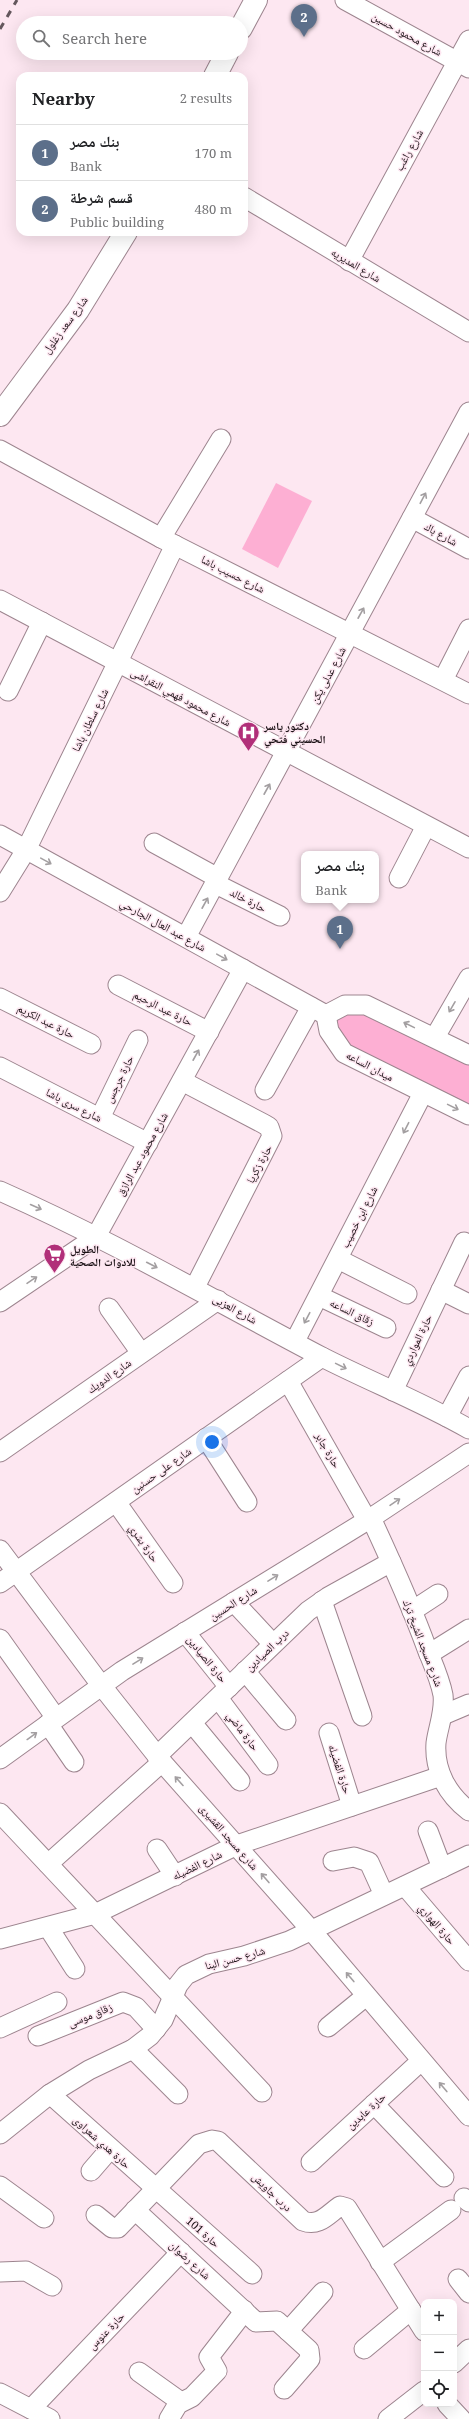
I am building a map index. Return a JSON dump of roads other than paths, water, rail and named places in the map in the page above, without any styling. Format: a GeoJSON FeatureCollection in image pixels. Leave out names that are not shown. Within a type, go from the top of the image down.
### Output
{"type":"FeatureCollection","features":[{"type":"Feature","properties":{"kind":"main road"},"geometry":{"type":"LineString","coordinates":[[247,16],[256,0]]}},
{"type":"Feature","properties":{"kind":"main road"},"geometry":{"type":"LineString","coordinates":[[217,72],[223,60]]}},
{"type":"Feature","properties":{"kind":"main road","name":"شارع سعد زغلول"},"geometry":{"type":"LineString","coordinates":[[0,415],[78,310],[124,236]]}},
{"type":"Feature","properties":{"kind":"street","name":"شارع محمود حسين"},"geometry":{"type":"LineString","coordinates":[[345,0],[463,65]]}},
{"type":"Feature","properties":{"kind":"street","name":"شارع راغب"},"geometry":{"type":"LineString","coordinates":[[349,261],[463,65],[469,40]]}},
{"type":"Feature","properties":{"kind":"street","name":"شارع المديريه"},"geometry":{"type":"LineString","coordinates":[[248,199],[469,332]]}},
{"type":"Feature","properties":{"kind":"street","name":"شارع عدلى يكن"},"geometry":{"type":"LineString","coordinates":[[186,937],[287,754],[350,632],[469,412]]}},
{"type":"Feature","properties":{"kind":"street","name":"شارع سلطان باشا"},"geometry":{"type":"LineString","coordinates":[[0,892],[26,850],[118,663],[168,541],[221,439]]}},
{"type":"Feature","properties":{"kind":"street","name":"شارع حسيب باشا"},"geometry":{"type":"LineString","coordinates":[[0,450],[168,541],[350,632],[469,694]]}},
{"type":"Feature","properties":{"kind":"street","name":"شارع باك"},"geometry":{"type":"LineString","coordinates":[[412,518],[469,549]]}},
{"type":"Feature","properties":{"kind":"street","name":"شارع محمود فهمي النقراشى"},"geometry":{"type":"LineString","coordinates":[[0,600],[287,754],[469,848]]}},
{"type":"Feature","properties":{"kind":"street"},"geometry":{"type":"LineString","coordinates":[[8,691],[42,622]]}},
{"type":"Feature","properties":{"kind":"street"},"geometry":{"type":"LineString","coordinates":[[443,680],[469,629]]}},
{"type":"Feature","properties":{"kind":"street"},"geometry":{"type":"LineString","coordinates":[[399,878],[426,826]]}},
{"type":"Feature","properties":{"kind":"street","name":"شارع عبد العال الجارحي"},"geometry":{"type":"LineString","coordinates":[[0,835],[319,1011]]}},
{"type":"Feature","properties":{"kind":"street","name":"حارة خالد"},"geometry":{"type":"LineString","coordinates":[[154,843],[217,881],[280,916]]}},
{"type":"Feature","properties":{"kind":"street","name":"شارع محمود عبد الرازق"},"geometry":{"type":"LineString","coordinates":[[0,1302],[94,1237],[148,1143],[243,969]]}},
{"type":"Feature","properties":{"kind":"street"},"geometry":{"type":"LineString","coordinates":[[435,1037],[469,978]]}},
{"type":"Feature","properties":{"kind":"street","name":"حارة عبد الرحيم"},"geometry":{"type":"LineString","coordinates":[[118,985],[209,1032]]}},
{"type":"Feature","properties":{"kind":"street","name":"حارة عبد الكريم"},"geometry":{"type":"LineString","coordinates":[[0,998],[91,1044]]}},
{"type":"Feature","properties":{"kind":"street"},"geometry":{"type":"LineString","coordinates":[[265,1090],[319,1011],[345,1005],[366,1005],[435,1037],[469,1055]]}},
{"type":"Feature","properties":{"kind":"street","name":"ميدان الساعه"},"geometry":{"type":"LineString","coordinates":[[319,1011],[329,1031],[344,1053],[469,1116]]}},
{"type":"Feature","properties":{"kind":"street","name":"حارة جرجس"},"geometry":{"type":"LineString","coordinates":[[100,1118],[138,1040]]}},
{"type":"Feature","properties":{"kind":"street","name":"شارع سرى باشا"},"geometry":{"type":"LineString","coordinates":[[0,1067],[148,1143]]}},
{"type":"Feature","properties":{"kind":"street","name":"حارة زكريا"},"geometry":{"type":"LineString","coordinates":[[182,1081],[264,1124],[272,1131],[272,1136],[195,1287]]}},
{"type":"Feature","properties":{"kind":"street","name":"شارع ابن خصيب"},"geometry":{"type":"LineString","coordinates":[[295,1341],[424,1093]]}},
{"type":"Feature","properties":{"kind":"street","name":"شارع العزبى"},"geometry":{"type":"LineString","coordinates":[[0,1191],[195,1287],[322,1357],[469,1429]]}},
{"type":"Feature","properties":{"kind":"street","name":"حارة المواردي"},"geometry":{"type":"LineString","coordinates":[[393,1391],[464,1242]]}},
{"type":"Feature","properties":{"kind":"street"},"geometry":{"type":"LineString","coordinates":[[338,1259],[407,1294]]}},
{"type":"Feature","properties":{"kind":"street"},"geometry":{"type":"LineString","coordinates":[[441,1290],[469,1304]]}},
{"type":"Feature","properties":{"kind":"street","name":"زقاق الساعه"},"geometry":{"type":"LineString","coordinates":[[319,1296],[386,1328]]}},
{"type":"Feature","properties":{"kind":"street","name":"شارع الدويك"},"geometry":{"type":"LineString","coordinates":[[0,1452],[218,1300]]}},
{"type":"Feature","properties":{"kind":"street"},"geometry":{"type":"LineString","coordinates":[[109,1308],[141,1353]]}},
{"type":"Feature","properties":{"kind":"street","name":"شارع على حسنين"},"geometry":{"type":"LineString","coordinates":[[0,1583],[322,1357]]}},
{"type":"Feature","properties":{"kind":"street"},"geometry":{"type":"LineString","coordinates":[[447,1417],[469,1376]]}},
{"type":"Feature","properties":{"kind":"street","name":"حارة جابر"},"geometry":{"type":"LineString","coordinates":[[288,1381],[369,1519]]}},
{"type":"Feature","properties":{"kind":"street"},"geometry":{"type":"LineString","coordinates":[[206,1438],[247,1502]]}},
{"type":"Feature","properties":{"kind":"street","name":"شارع الحسين"},"geometry":{"type":"LineString","coordinates":[[0,1759],[101,1685],[369,1519],[469,1453]]}},
{"type":"Feature","properties":{"kind":"street","name":"حارة بشري"},"geometry":{"type":"LineString","coordinates":[[116,1502],[173,1583]]}},
{"type":"Feature","properties":{"kind":"street","name":"شارع مسجد الشيخ ترك"},"geometry":{"type":"LineString","coordinates":[[369,1519],[391,1562],[441,1686],[443,1715],[436,1742],[436,1756],[441,1776],[451,1795],[469,1811]]}},
{"type":"Feature","properties":{"kind":"street","name":"شارع مسجد القشيرى"},"geometry":{"type":"LineString","coordinates":[[0,1550],[101,1685],[160,1759],[311,1930],[469,2116]]}},
{"type":"Feature","properties":{"kind":"street","name":"درب الصيادين"},"geometry":{"type":"LineString","coordinates":[[48,1864],[160,1759],[192,1723],[273,1644],[322,1601],[391,1562]]}},
{"type":"Feature","properties":{"kind":"street"},"geometry":{"type":"LineString","coordinates":[[412,1611],[438,1594]]}},
{"type":"Feature","properties":{"kind":"street"},"geometry":{"type":"LineString","coordinates":[[322,1601],[362,1716]]}},
{"type":"Feature","properties":{"kind":"street"},"geometry":{"type":"LineString","coordinates":[[234,1602],[273,1644]]}},
{"type":"Feature","properties":{"kind":"street"},"geometry":{"type":"LineString","coordinates":[[429,1654],[469,1629]]}},
{"type":"Feature","properties":{"kind":"street","name":"حارة الصيادين"},"geometry":{"type":"LineString","coordinates":[[185,1632],[223,1692]]}},
{"type":"Feature","properties":{"kind":"street"},"geometry":{"type":"LineString","coordinates":[[0,1640],[52,1721],[74,1762]]}},
{"type":"Feature","properties":{"kind":"street"},"geometry":{"type":"LineString","coordinates":[[245,1671],[286,1720]]}},
{"type":"Feature","properties":{"kind":"street","name":"حارة ماضي"},"geometry":{"type":"LineString","coordinates":[[223,1692],[268,1765]]}},
{"type":"Feature","properties":{"kind":"street"},"geometry":{"type":"LineString","coordinates":[[443,1715],[466,1710]]}},
{"type":"Feature","properties":{"kind":"street"},"geometry":{"type":"LineString","coordinates":[[192,1723],[240,1782]]}},
{"type":"Feature","properties":{"kind":"street","name":"حارة الفضيله"},"geometry":{"type":"LineString","coordinates":[[329,1732],[352,1806]]}},
{"type":"Feature","properties":{"kind":"street","name":"شارع الفضيله"},"geometry":{"type":"LineString","coordinates":[[0,1939],[96,1914],[237,1845],[441,1776]]}},
{"type":"Feature","properties":{"kind":"street"},"geometry":{"type":"LineString","coordinates":[[0,1813],[262,2092]]}},
{"type":"Feature","properties":{"kind":"street"},"geometry":{"type":"LineString","coordinates":[[428,1831],[442,1868]]}},
{"type":"Feature","properties":{"kind":"street"},"geometry":{"type":"LineString","coordinates":[[156,1848],[175,1876]]}},
{"type":"Feature","properties":{"kind":"street","name":"شارع حسن البنا"},"geometry":{"type":"LineString","coordinates":[[0,2134],[50,2094],[89,2070],[133,2049],[156,2029],[163,2020],[172,1997],[186,1975],[197,1968],[267,1950],[469,1855]]}},
{"type":"Feature","properties":{"kind":"street"},"geometry":{"type":"LineString","coordinates":[[333,1861],[354,1857],[364,1858],[373,1866],[384,1895]]}},
{"type":"Feature","properties":{"kind":"street","name":"حارة الهواري"},"geometry":{"type":"LineString","coordinates":[[404,1886],[469,1961]]}},
{"type":"Feature","properties":{"kind":"street"},"geometry":{"type":"LineString","coordinates":[[48,1927],[75,1969]]}},
{"type":"Feature","properties":{"kind":"street"},"geometry":{"type":"LineString","coordinates":[[328,2027],[366,1996]]}},
{"type":"Feature","properties":{"kind":"street"},"geometry":{"type":"LineString","coordinates":[[0,2028],[57,2002]]}},
{"type":"Feature","properties":{"kind":"street","name":"زقاق موسى"},"geometry":{"type":"LineString","coordinates":[[38,2036],[123,2002],[136,2007],[156,2029]]}},
{"type":"Feature","properties":{"kind":"street"},"geometry":{"type":"LineString","coordinates":[[133,2049],[178,2094]]}},
{"type":"Feature","properties":{"kind":"street","name":"حارة عابدين"},"geometry":{"type":"LineString","coordinates":[[311,2162],[421,2061]]}},
{"type":"Feature","properties":{"kind":"street","name":"حارة هدي شعراوى"},"geometry":{"type":"LineString","coordinates":[[50,2094],[155,2189]]}},
{"type":"Feature","properties":{"kind":"street"},"geometry":{"type":"LineString","coordinates":[[374,2104],[444,2177]]}},
{"type":"Feature","properties":{"kind":"street","name":"درب جاويش"},"geometry":{"type":"LineString","coordinates":[[96,2216],[116,2229],[199,2144],[212,2140],[218,2141],[303,2221],[308,2223],[320,2222],[340,2206],[345,2206],[421,2326]]}},
{"type":"Feature","properties":{"kind":"street"},"geometry":{"type":"LineString","coordinates":[[90,2171],[110,2149]]}},
{"type":"Feature","properties":{"kind":"street"},"geometry":{"type":"LineString","coordinates":[[0,2186],[44,2218]]}},
{"type":"Feature","properties":{"kind":"street","name":"حارة 101"},"geometry":{"type":"LineString","coordinates":[[155,2189],[252,2274]]}},
{"type":"Feature","properties":{"kind":"street"},"geometry":{"type":"LineString","coordinates":[[380,2262],[461,2203]]}},
{"type":"Feature","properties":{"kind":"street","name":"شارع رضوان"},"geometry":{"type":"LineString","coordinates":[[135,2210],[256,2322],[274,2320],[288,2331]]}},
{"type":"Feature","properties":{"kind":"street","name":"حارة عنوس"},"geometry":{"type":"LineString","coordinates":[[31,2409],[181,2252]]}},
{"type":"Feature","properties":{"kind":"street"},"geometry":{"type":"LineString","coordinates":[[0,2272],[26,2270],[52,2286]]}},
{"type":"Feature","properties":{"kind":"street"},"geometry":{"type":"LineString","coordinates":[[284,2389],[311,2356],[309,2350],[288,2331],[323,2292]]}},
{"type":"Feature","properties":{"kind":"street"},"geometry":{"type":"LineString","coordinates":[[169,2419],[181,2402],[192,2397],[217,2371],[209,2357],[244,2310]]}},
{"type":"Feature","properties":{"kind":"street"},"geometry":{"type":"LineString","coordinates":[[364,2349],[411,2310]]}},
{"type":"Feature","properties":{"kind":"street"},"geometry":{"type":"LineString","coordinates":[[457,2360],[469,2349]]}},
{"type":"Feature","properties":{"kind":"street"},"geometry":{"type":"LineString","coordinates":[[139,2372],[181,2402]]}},
{"type":"Feature","properties":{"kind":"street"},"geometry":{"type":"LineString","coordinates":[[388,2419],[421,2393]]}},
{"type":"Feature","properties":{"kind":"street"},"geometry":{"type":"LineString","coordinates":[[0,2394],[50,2419]]}},
{"type":"Feature","properties":{"kind":"street"},"geometry":{"type":"LineString","coordinates":[[450,2407],[461,2419]]}},
{"type":"Feature","properties":{"kind":"railway"},"geometry":{"type":"LineString","coordinates":[[0,29],[17,0]]}},
{"type":"Feature","properties":{"kind":"place","name":"قسم شرطة"},"geometry":{"type":"Point","coordinates":[304,37]}},
{"type":"Feature","properties":{"kind":"place","name":"دكتور ياسر الحسيني فتحي"},"geometry":{"type":"Point","coordinates":[248,752]}},
{"type":"Feature","properties":{"kind":"place","name":"بنك مصر"},"geometry":{"type":"Point","coordinates":[340,949]}},
{"type":"Feature","properties":{"kind":"place","name":"الطويل للادوات الصحية"},"geometry":{"type":"Point","coordinates":[55,1274]}}]}
